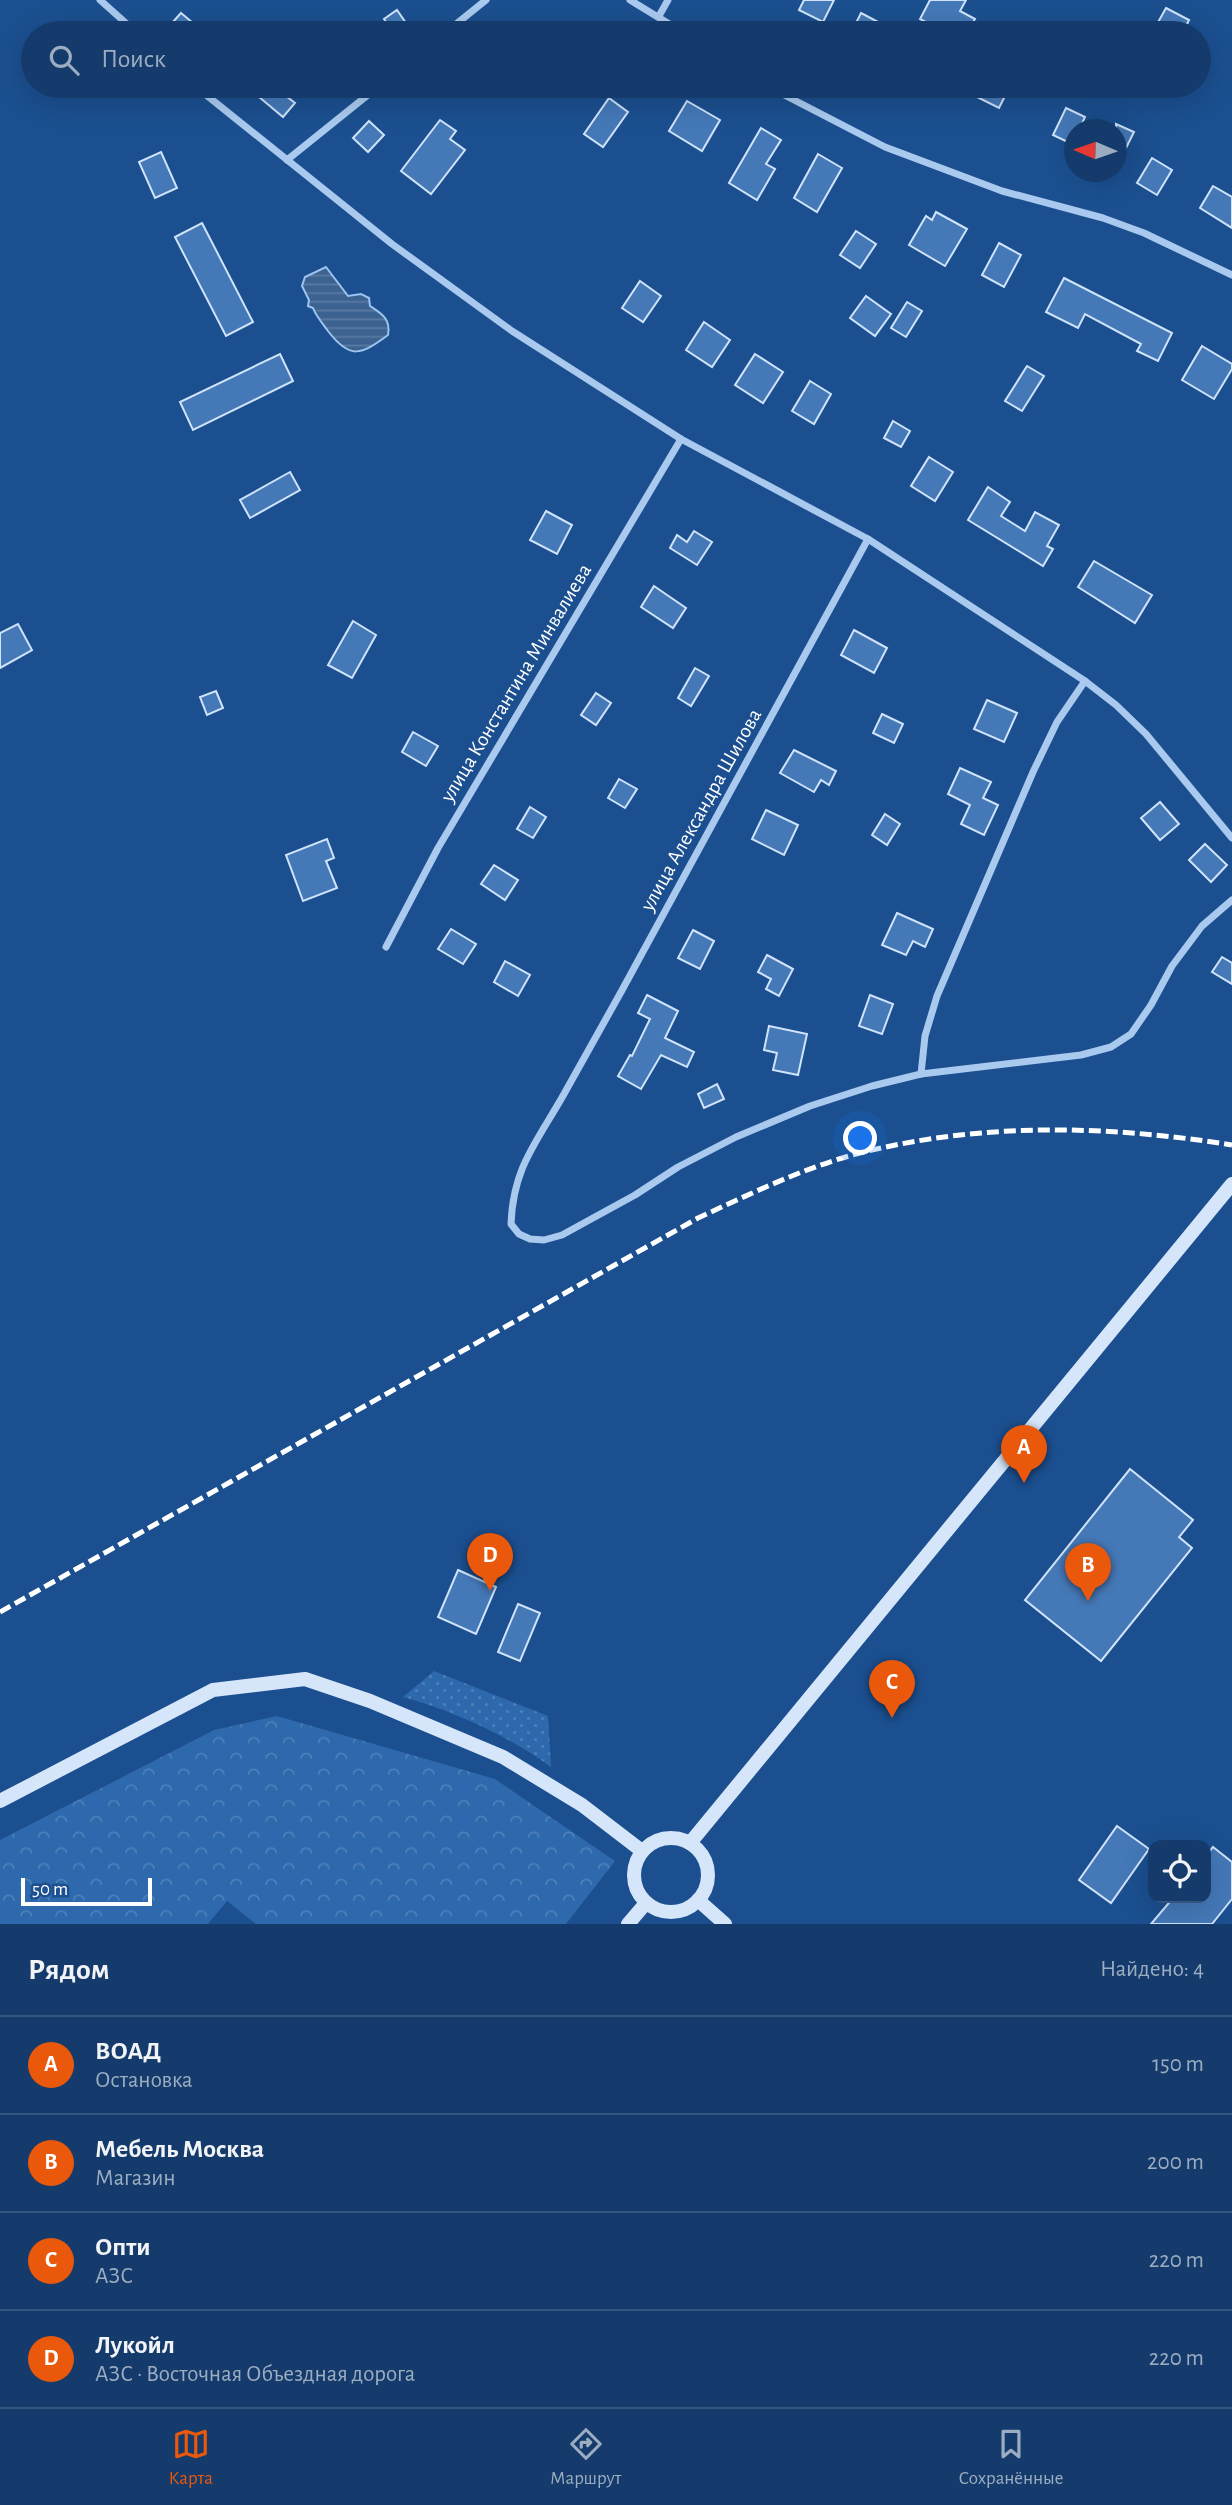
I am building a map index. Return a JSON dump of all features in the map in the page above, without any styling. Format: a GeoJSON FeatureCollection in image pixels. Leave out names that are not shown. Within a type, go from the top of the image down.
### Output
{"type":"FeatureCollection","features":[{"type":"Feature","properties":{"kind":"main road"},"geometry":{"type":"LineString","coordinates":[[690,1843],[1232,1184]]}},
{"type":"Feature","properties":{"kind":"main road"},"geometry":{"type":"LineString","coordinates":[[0,1801],[214,1690],[305,1679],[370,1701],[503,1756],[582,1805],[642,1851]]}},
{"type":"Feature","properties":{"kind":"main road"},"geometry":{"type":"LineString","coordinates":[[666,1838],[677,1838],[690,1843],[703,1856],[708,1871],[706,1886],[698,1900],[674,1912],[658,1910],[646,1903],[638,1893],[634,1878],[636,1862],[642,1851],[652,1843],[666,1838]]}},
{"type":"Feature","properties":{"kind":"main road"},"geometry":{"type":"LineString","coordinates":[[698,1900],[725,1924]]}},
{"type":"Feature","properties":{"kind":"main road"},"geometry":{"type":"LineString","coordinates":[[628,1924],[646,1903]]}},
{"type":"Feature","properties":{"kind":"street"},"geometry":{"type":"LineString","coordinates":[[100,0],[124,21]]}},
{"type":"Feature","properties":{"kind":"street"},"geometry":{"type":"LineString","coordinates":[[460,21],[486,0]]}},
{"type":"Feature","properties":{"kind":"street"},"geometry":{"type":"LineString","coordinates":[[630,0],[666,21]]}},
{"type":"Feature","properties":{"kind":"street"},"geometry":{"type":"LineString","coordinates":[[659,16],[668,0]]}},
{"type":"Feature","properties":{"kind":"street"},"geometry":{"type":"LineString","coordinates":[[210,98],[392,244],[512,331],[681,439],[869,539],[1085,681],[1116,705],[1146,734],[1232,838]]}},
{"type":"Feature","properties":{"kind":"street"},"geometry":{"type":"LineString","coordinates":[[287,160],[364,98]]}},
{"type":"Feature","properties":{"kind":"street"},"geometry":{"type":"LineString","coordinates":[[790,98],[884,146],[1002,191],[1103,218],[1144,233],[1232,275]]}},
{"type":"Feature","properties":{"kind":"street","name":"улица Константина Минвалиева"},"geometry":{"type":"LineString","coordinates":[[386,947],[438,848],[681,439]]}},
{"type":"Feature","properties":{"kind":"street","name":"улица Александра Шилова"},"geometry":{"type":"LineString","coordinates":[[869,539],[563,1097],[521,1167],[514,1191],[511,1224],[519,1234],[530,1239],[544,1240],[562,1235],[635,1195],[678,1167],[736,1138],[810,1106],[921,1074]]}},
{"type":"Feature","properties":{"kind":"street"},"geometry":{"type":"LineString","coordinates":[[1085,681],[1057,722],[1033,772],[937,996],[925,1036],[921,1074],[1081,1055],[1111,1047],[1131,1034],[1172,966],[1202,926],[1232,900]]}},
{"type":"Feature","properties":{"kind":"green space"},"geometry":{"type":"Polygon","coordinates":[[[434,1671],[548,1716],[551,1767],[518,1745],[480,1726],[441,1709],[403,1697],[434,1671]]]}},
{"type":"Feature","properties":{"kind":"green space"},"geometry":{"type":"Polygon","coordinates":[[[277,1716],[495,1779],[615,1861],[566,1924],[256,1924],[227,1901],[208,1924],[0,1924],[0,1840],[214,1730],[277,1716]]]}},
{"type":"Feature","properties":{"kind":"shaded area"},"geometry":{"type":"Polygon","coordinates":[[[326,267],[348,296],[361,294],[369,298],[370,306],[387,321],[388,335],[370,347],[356,351],[343,347],[336,340],[313,308],[308,306],[309,300],[302,286],[305,277],[326,267]]]}},
{"type":"Feature","properties":{"kind":"building"},"geometry":{"type":"Polygon","coordinates":[[[804,0],[834,0],[824,21],[799,10],[804,0]]]}},
{"type":"Feature","properties":{"kind":"building"},"geometry":{"type":"Polygon","coordinates":[[[930,0],[966,0],[960,11],[975,19],[924,21],[920,19],[930,0]]]}},
{"type":"Feature","properties":{"kind":"building"},"geometry":{"type":"Polygon","coordinates":[[[1166,8],[1189,20],[1189,21],[1159,21],[1166,8]]]}},
{"type":"Feature","properties":{"kind":"building"},"geometry":{"type":"Polygon","coordinates":[[[397,10],[405,21],[385,21],[384,19],[397,10]]]}},
{"type":"Feature","properties":{"kind":"building"},"geometry":{"type":"Polygon","coordinates":[[[181,13],[191,21],[174,21],[181,13]]]}},
{"type":"Feature","properties":{"kind":"building"},"geometry":{"type":"Polygon","coordinates":[[[861,13],[876,21],[857,21],[861,13]]]}},
{"type":"Feature","properties":{"kind":"building"},"geometry":{"type":"Polygon","coordinates":[[[260,98],[289,98],[295,103],[283,117],[260,98]]]}},
{"type":"Feature","properties":{"kind":"building"},"geometry":{"type":"Polygon","coordinates":[[[609,98],[628,112],[603,147],[584,134],[609,98]]]}},
{"type":"Feature","properties":{"kind":"building"},"geometry":{"type":"Polygon","coordinates":[[[979,98],[1004,98],[999,108],[979,98]]]}},
{"type":"Feature","properties":{"kind":"building"},"geometry":{"type":"Polygon","coordinates":[[[687,101],[720,120],[702,151],[669,131],[687,101]]]}},
{"type":"Feature","properties":{"kind":"building"},"geometry":{"type":"Polygon","coordinates":[[[1066,108],[1085,117],[1064,119],[1064,140],[1053,135],[1066,108]]]}},
{"type":"Feature","properties":{"kind":"building"},"geometry":{"type":"Polygon","coordinates":[[[440,120],[456,131],[450,139],[465,150],[431,194],[401,171],[440,120]]]}},
{"type":"Feature","properties":{"kind":"building"},"geometry":{"type":"Polygon","coordinates":[[[369,121],[384,135],[368,152],[353,138],[369,121]]]}},
{"type":"Feature","properties":{"kind":"building"},"geometry":{"type":"Polygon","coordinates":[[[761,128],[781,140],[766,164],[775,169],[757,200],[729,183],[761,128]]]}},
{"type":"Feature","properties":{"kind":"building"},"geometry":{"type":"Polygon","coordinates":[[[1127,129],[1134,132],[1127,146],[1127,129]]]}},
{"type":"Feature","properties":{"kind":"building"},"geometry":{"type":"Polygon","coordinates":[[[161,152],[177,188],[155,198],[139,162],[161,152]]]}},
{"type":"Feature","properties":{"kind":"building"},"geometry":{"type":"Polygon","coordinates":[[[818,154],[842,168],[817,212],[794,198],[818,154]]]}},
{"type":"Feature","properties":{"kind":"building"},"geometry":{"type":"Polygon","coordinates":[[[1152,158],[1172,170],[1157,195],[1137,183],[1152,158]]]}},
{"type":"Feature","properties":{"kind":"building"},"geometry":{"type":"Polygon","coordinates":[[[1213,186],[1232,197],[1232,228],[1200,208],[1213,186]]]}},
{"type":"Feature","properties":{"kind":"building"},"geometry":{"type":"Polygon","coordinates":[[[936,212],[967,229],[945,266],[909,245],[926,216],[932,220],[936,212]]]}},
{"type":"Feature","properties":{"kind":"building"},"geometry":{"type":"Polygon","coordinates":[[[202,223],[253,322],[226,336],[175,237],[202,223]]]}},
{"type":"Feature","properties":{"kind":"building"},"geometry":{"type":"Polygon","coordinates":[[[856,231],[876,244],[860,268],[840,255],[856,231]]]}},
{"type":"Feature","properties":{"kind":"building"},"geometry":{"type":"Polygon","coordinates":[[[999,243],[1021,255],[1004,287],[982,275],[999,243]]]}},
{"type":"Feature","properties":{"kind":"building"},"geometry":{"type":"Polygon","coordinates":[[[1064,278],[1172,333],[1158,361],[1137,351],[1141,344],[1085,314],[1078,328],[1046,312],[1064,278]]]}},
{"type":"Feature","properties":{"kind":"building"},"geometry":{"type":"Polygon","coordinates":[[[640,281],[661,296],[643,322],[622,308],[640,281]]]}},
{"type":"Feature","properties":{"kind":"building"},"geometry":{"type":"Polygon","coordinates":[[[866,296],[891,314],[875,336],[850,318],[866,296]]]}},
{"type":"Feature","properties":{"kind":"building"},"geometry":{"type":"Polygon","coordinates":[[[907,302],[922,311],[906,337],[891,328],[907,302]]]}},
{"type":"Feature","properties":{"kind":"building"},"geometry":{"type":"Polygon","coordinates":[[[704,322],[730,340],[712,367],[686,350],[704,322]]]}},
{"type":"Feature","properties":{"kind":"building"},"geometry":{"type":"Polygon","coordinates":[[[1202,346],[1232,364],[1232,369],[1214,399],[1182,380],[1202,346]]]}},
{"type":"Feature","properties":{"kind":"building"},"geometry":{"type":"Polygon","coordinates":[[[280,354],[293,381],[193,430],[180,402],[280,354]]]}},
{"type":"Feature","properties":{"kind":"building"},"geometry":{"type":"Polygon","coordinates":[[[755,354],[783,372],[763,403],[735,385],[755,354]]]}},
{"type":"Feature","properties":{"kind":"building"},"geometry":{"type":"Polygon","coordinates":[[[1027,366],[1044,376],[1022,411],[1005,401],[1027,366]]]}},
{"type":"Feature","properties":{"kind":"building"},"geometry":{"type":"Polygon","coordinates":[[[810,381],[831,394],[814,424],[792,411],[810,381]]]}},
{"type":"Feature","properties":{"kind":"building"},"geometry":{"type":"Polygon","coordinates":[[[893,421],[910,431],[901,447],[884,438],[893,421]]]}},
{"type":"Feature","properties":{"kind":"building"},"geometry":{"type":"Polygon","coordinates":[[[929,457],[953,472],[935,501],[911,486],[929,457]]]}},
{"type":"Feature","properties":{"kind":"building"},"geometry":{"type":"Polygon","coordinates":[[[290,472],[300,490],[250,518],[240,500],[290,472]]]}},
{"type":"Feature","properties":{"kind":"building"},"geometry":{"type":"Polygon","coordinates":[[[988,487],[1010,502],[1001,516],[1025,531],[1035,512],[1059,525],[1047,546],[1053,549],[1043,566],[968,520],[988,487]]]}},
{"type":"Feature","properties":{"kind":"building"},"geometry":{"type":"Polygon","coordinates":[[[546,511],[572,525],[557,554],[530,540],[546,511]]]}},
{"type":"Feature","properties":{"kind":"building"},"geometry":{"type":"Polygon","coordinates":[[[694,531],[712,542],[697,565],[670,548],[677,535],[687,542],[694,531]]]}},
{"type":"Feature","properties":{"kind":"building"},"geometry":{"type":"Polygon","coordinates":[[[1094,561],[1152,595],[1135,623],[1078,587],[1094,561]]]}},
{"type":"Feature","properties":{"kind":"building"},"geometry":{"type":"Polygon","coordinates":[[[654,586],[686,608],[673,628],[641,607],[654,586]]]}},
{"type":"Feature","properties":{"kind":"building"},"geometry":{"type":"Polygon","coordinates":[[[353,621],[376,635],[352,678],[328,665],[353,621]]]}},
{"type":"Feature","properties":{"kind":"building"},"geometry":{"type":"Polygon","coordinates":[[[18,624],[32,650],[0,668],[0,633],[18,624]]]}},
{"type":"Feature","properties":{"kind":"building"},"geometry":{"type":"Polygon","coordinates":[[[854,630],[887,648],[874,673],[841,655],[854,630]]]}},
{"type":"Feature","properties":{"kind":"building"},"geometry":{"type":"Polygon","coordinates":[[[695,668],[709,676],[691,706],[678,698],[695,668]]]}},
{"type":"Feature","properties":{"kind":"building"},"geometry":{"type":"Polygon","coordinates":[[[216,691],[223,708],[207,715],[200,697],[216,691]]]}},
{"type":"Feature","properties":{"kind":"building"},"geometry":{"type":"Polygon","coordinates":[[[596,693],[611,703],[596,725],[581,715],[596,693]]]}},
{"type":"Feature","properties":{"kind":"building"},"geometry":{"type":"Polygon","coordinates":[[[987,700],[1017,713],[1004,742],[974,729],[987,700]]]}},
{"type":"Feature","properties":{"kind":"building"},"geometry":{"type":"Polygon","coordinates":[[[882,714],[903,724],[894,743],[873,733],[882,714]]]}},
{"type":"Feature","properties":{"kind":"building"},"geometry":{"type":"Polygon","coordinates":[[[413,732],[438,746],[426,766],[402,752],[413,732]]]}},
{"type":"Feature","properties":{"kind":"building"},"geometry":{"type":"Polygon","coordinates":[[[794,750],[836,771],[829,785],[821,780],[814,792],[780,773],[794,750]]]}},
{"type":"Feature","properties":{"kind":"building"},"geometry":{"type":"Polygon","coordinates":[[[960,768],[991,782],[983,798],[998,805],[984,835],[961,824],[970,805],[948,794],[960,768]]]}},
{"type":"Feature","properties":{"kind":"building"},"geometry":{"type":"Polygon","coordinates":[[[619,779],[637,789],[625,808],[608,798],[619,779]]]}},
{"type":"Feature","properties":{"kind":"building"},"geometry":{"type":"Polygon","coordinates":[[[1160,802],[1179,824],[1160,840],[1141,818],[1160,802]]]}},
{"type":"Feature","properties":{"kind":"building"},"geometry":{"type":"Polygon","coordinates":[[[530,807],[546,817],[533,838],[517,829],[530,807]]]}},
{"type":"Feature","properties":{"kind":"building"},"geometry":{"type":"Polygon","coordinates":[[[766,810],[798,825],[784,855],[752,839],[766,810]]]}},
{"type":"Feature","properties":{"kind":"building"},"geometry":{"type":"Polygon","coordinates":[[[885,814],[900,824],[887,845],[872,835],[885,814]]]}},
{"type":"Feature","properties":{"kind":"building"},"geometry":{"type":"Polygon","coordinates":[[[327,839],[334,858],[326,861],[337,888],[303,901],[286,855],[327,839]]]}},
{"type":"Feature","properties":{"kind":"building"},"geometry":{"type":"Polygon","coordinates":[[[1205,844],[1227,865],[1211,882],[1189,860],[1205,844]]]}},
{"type":"Feature","properties":{"kind":"building"},"geometry":{"type":"Polygon","coordinates":[[[494,865],[518,880],[505,900],[481,884],[494,865]]]}},
{"type":"Feature","properties":{"kind":"building"},"geometry":{"type":"Polygon","coordinates":[[[897,913],[933,929],[925,947],[913,941],[906,955],[882,945],[897,913]]]}},
{"type":"Feature","properties":{"kind":"building"},"geometry":{"type":"Polygon","coordinates":[[[451,929],[476,944],[463,964],[438,949],[451,929]]]}},
{"type":"Feature","properties":{"kind":"building"},"geometry":{"type":"Polygon","coordinates":[[[693,930],[714,941],[700,969],[678,958],[693,930]]]}},
{"type":"Feature","properties":{"kind":"building"},"geometry":{"type":"Polygon","coordinates":[[[767,955],[793,969],[779,996],[766,989],[771,979],[758,972],[767,955]]]}},
{"type":"Feature","properties":{"kind":"building"},"geometry":{"type":"Polygon","coordinates":[[[1222,957],[1232,963],[1232,984],[1212,972],[1222,957]]]}},
{"type":"Feature","properties":{"kind":"building"},"geometry":{"type":"Polygon","coordinates":[[[505,961],[530,975],[518,996],[494,982],[505,961]]]}},
{"type":"Feature","properties":{"kind":"building"},"geometry":{"type":"Polygon","coordinates":[[[647,995],[678,1011],[665,1038],[694,1052],[687,1067],[661,1055],[641,1089],[618,1076],[630,1055],[632,1056],[650,1019],[638,1013],[647,995]]]}},
{"type":"Feature","properties":{"kind":"building"},"geometry":{"type":"Polygon","coordinates":[[[870,995],[893,1004],[882,1034],[859,1026],[870,995]]]}},
{"type":"Feature","properties":{"kind":"building"},"geometry":{"type":"Polygon","coordinates":[[[769,1026],[807,1034],[798,1075],[773,1070],[777,1053],[764,1050],[769,1026]]]}},
{"type":"Feature","properties":{"kind":"building"},"geometry":{"type":"Polygon","coordinates":[[[717,1084],[724,1099],[704,1108],[698,1094],[717,1084]]]}},
{"type":"Feature","properties":{"kind":"building"},"geometry":{"type":"Polygon","coordinates":[[[1130,1469],[1193,1520],[1179,1537],[1192,1548],[1101,1661],[1025,1600],[1130,1469]]]}},
{"type":"Feature","properties":{"kind":"building"},"geometry":{"type":"Polygon","coordinates":[[[458,1570],[496,1587],[476,1634],[438,1617],[458,1570]]]}},
{"type":"Feature","properties":{"kind":"building"},"geometry":{"type":"Polygon","coordinates":[[[518,1604],[540,1613],[520,1661],[498,1652],[518,1604]]]}},
{"type":"Feature","properties":{"kind":"building"},"geometry":{"type":"Polygon","coordinates":[[[1117,1826],[1148,1848],[1111,1903],[1079,1880],[1117,1826]]]}},
{"type":"Feature","properties":{"kind":"building"},"geometry":{"type":"Polygon","coordinates":[[[1213,1847],[1232,1862],[1232,1899],[1212,1924],[1151,1924],[1169,1903],[1211,1903],[1213,1847]]]}},
{"type":"Feature","properties":{"kind":"railway"},"geometry":{"type":"LineString","coordinates":[[0,1612],[698,1218],[815,1167],[856,1154],[903,1144],[949,1136],[997,1132],[1044,1130],[1138,1133],[1232,1145]]}},
{"type":"Feature","properties":{"kind":"place","name":"ВОАД"},"geometry":{"type":"Point","coordinates":[1024,1483]}},
{"type":"Feature","properties":{"kind":"place","name":"Лукойл"},"geometry":{"type":"Point","coordinates":[490,1591]}},
{"type":"Feature","properties":{"kind":"place","name":"Мебель Москва"},"geometry":{"type":"Point","coordinates":[1088,1601]}},
{"type":"Feature","properties":{"kind":"place","name":"Опти"},"geometry":{"type":"Point","coordinates":[892,1718]}}]}
